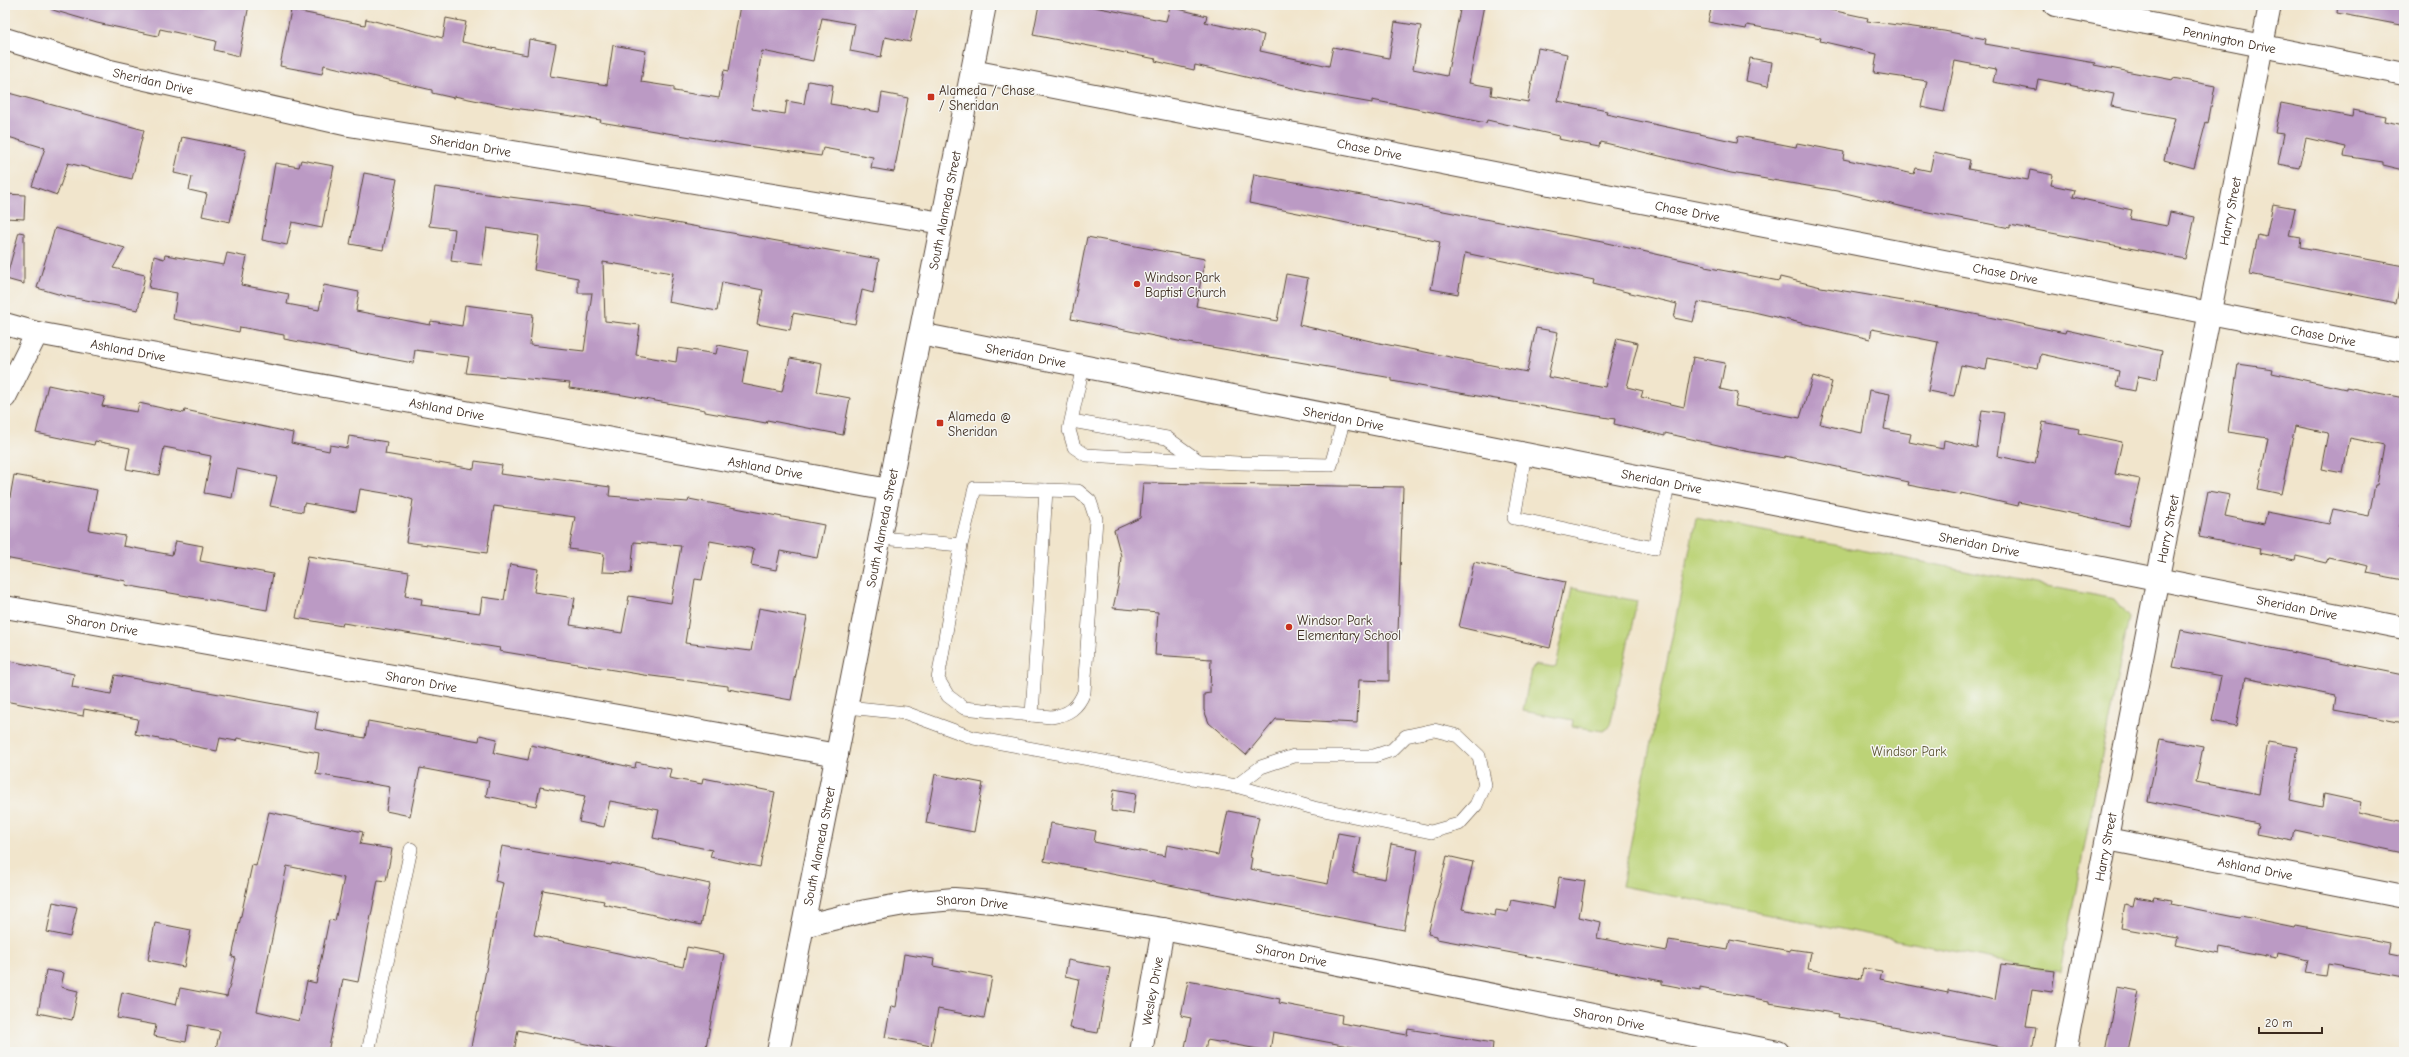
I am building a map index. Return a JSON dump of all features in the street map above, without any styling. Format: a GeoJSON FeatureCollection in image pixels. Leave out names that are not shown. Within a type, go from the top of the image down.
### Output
{"type":"FeatureCollection","features":[{"type":"Feature","properties":{"kind":"street","name":"South Alameda Street"},"geometry":{"type":"LineString","coordinates":[[778,1052],[985,5]]}},
{"type":"Feature","properties":{"kind":"street","name":"Pennington Drive"},"geometry":{"type":"LineString","coordinates":[[2055,5],[2404,74]]}},
{"type":"Feature","properties":{"kind":"street","name":"Harry Street"},"geometry":{"type":"LineString","coordinates":[[2065,1052],[2270,5]]}},
{"type":"Feature","properties":{"kind":"street","name":"Sheridan Drive"},"geometry":{"type":"LineString","coordinates":[[5,39],[110,71],[350,125],[942,223]]}},
{"type":"Feature","properties":{"kind":"street","name":"Chase Drive"},"geometry":{"type":"LineString","coordinates":[[972,71],[2404,351]]}},
{"type":"Feature","properties":{"kind":"street","name":"Ashland Drive"},"geometry":{"type":"LineString","coordinates":[[5,324],[37,333],[889,490]]}},
{"type":"Feature","properties":{"kind":"street"},"geometry":{"type":"LineString","coordinates":[[5,396],[37,333]]}},
{"type":"Feature","properties":{"kind":"street","name":"Sheridan Drive"},"geometry":{"type":"LineString","coordinates":[[920,334],[2158,581],[2404,628]]}},
{"type":"Feature","properties":{"kind":"street","name":"Sharon Drive"},"geometry":{"type":"LineString","coordinates":[[5,607],[837,755]]}},
{"type":"Feature","properties":{"kind":"street","name":"Ashland Drive"},"geometry":{"type":"LineString","coordinates":[[2107,839],[2404,897]]}},
{"type":"Feature","properties":{"kind":"street","name":"Sharon Drive"},"geometry":{"type":"LineString","coordinates":[[803,926],[873,909],[910,903],[954,900],[992,902],[1163,929],[1778,1052]]}},
{"type":"Feature","properties":{"kind":"street","name":"Wesley Drive"},"geometry":{"type":"LineString","coordinates":[[1141,1052],[1163,929]]}},
{"type":"Feature","properties":{"kind":"lane"},"geometry":{"type":"LineString","coordinates":[[1083,366],[1069,430],[1074,447],[1086,455],[1200,462],[1331,465],[1344,419]]}},
{"type":"Feature","properties":{"kind":"lane"},"geometry":{"type":"LineString","coordinates":[[1072,421],[1167,438],[1200,462]]}},
{"type":"Feature","properties":{"kind":"lane"},"geometry":{"type":"LineString","coordinates":[[1525,454],[1514,518],[1654,548],[1669,483]]}},
{"type":"Feature","properties":{"kind":"lane"},"geometry":{"type":"LineString","coordinates":[[975,488],[1078,491],[1090,501],[1096,519],[1084,692],[1079,703],[1065,715],[1051,717],[964,708],[948,696],[938,679],[961,545],[975,488]]}},
{"type":"Feature","properties":{"kind":"lane"},"geometry":{"type":"LineString","coordinates":[[1032,715],[1046,490]]}},
{"type":"Feature","properties":{"kind":"lane"},"geometry":{"type":"LineString","coordinates":[[880,538],[961,545]]}},
{"type":"Feature","properties":{"kind":"lane"},"geometry":{"type":"LineString","coordinates":[[846,708],[906,713],[974,738],[1252,789],[1314,808],[1431,832],[1459,824],[1476,806],[1485,785],[1479,756],[1458,736],[1434,730],[1406,736],[1392,750],[1374,756],[1294,756],[1262,767],[1236,786]]}},
{"type":"Feature","properties":{"kind":"lane"},"geometry":{"type":"LineString","coordinates":[[368,1052],[410,850]]}},
{"type":"Feature","properties":{"kind":"green space","name":"Windsor Park"},"geometry":{"type":"Polygon","coordinates":[[[1696,518],[2114,599],[2129,617],[2060,972],[1622,886],[1696,518]]]}},
{"type":"Feature","properties":{"kind":"green space"},"geometry":{"type":"Polygon","coordinates":[[[1572,588],[1637,601],[1610,726],[1603,731],[1572,726],[1573,720],[1523,711],[1531,670],[1536,665],[1553,668],[1556,667],[1572,588]]]}},
{"type":"Feature","properties":{"kind":"building"},"geometry":{"type":"Polygon","coordinates":[[[52,5],[249,5],[239,56],[214,50],[216,41],[160,29],[158,36],[97,23],[51,9],[52,5]]]}},
{"type":"Feature","properties":{"kind":"building"},"geometry":{"type":"Polygon","coordinates":[[[740,5],[918,5],[910,42],[885,37],[881,57],[850,51],[855,24],[822,18],[813,61],[762,51],[752,109],[785,114],[787,101],[804,104],[808,81],[833,85],[830,104],[879,112],[882,93],[908,98],[894,172],[871,168],[873,157],[823,148],[821,156],[746,146],[600,122],[601,120],[514,108],[454,96],[454,98],[432,93],[432,90],[324,65],[322,74],[280,66],[291,10],[365,25],[366,19],[443,38],[446,18],[466,22],[462,42],[527,55],[529,39],[556,44],[550,76],[607,85],[613,45],[646,51],[641,82],[674,87],[674,91],[719,98],[724,70],[729,71],[740,5]]]}},
{"type":"Feature","properties":{"kind":"building"},"geometry":{"type":"Polygon","coordinates":[[[1039,5],[1084,5],[1166,21],[1170,7],[1207,16],[1205,22],[1264,35],[1260,51],[1329,66],[1333,47],[1389,58],[1395,22],[1421,26],[1413,69],[1447,76],[1461,5],[1484,5],[1469,83],[1492,87],[1491,95],[1528,102],[1538,48],[1567,54],[1558,101],[1607,111],[1606,114],[1737,142],[1738,136],[1796,147],[1797,143],[1844,152],[1843,159],[1914,174],[1916,168],[1930,171],[1934,152],[1970,160],[1968,169],[2028,180],[2030,170],[2053,175],[2051,185],[2075,190],[2073,197],[2132,210],[2130,219],[2167,226],[2170,212],[2195,217],[2186,259],[2010,225],[2010,228],[1908,208],[1837,191],[1731,173],[1601,142],[1600,147],[1558,139],[1559,136],[1487,120],[1486,123],[1372,100],[1372,103],[1309,92],[1195,65],[1194,70],[1155,61],[1156,59],[1033,35],[1039,5]]]}},
{"type":"Feature","properties":{"kind":"building"},"geometry":{"type":"Polygon","coordinates":[[[1712,5],[1817,5],[1817,7],[1868,18],[1867,21],[1944,31],[1986,39],[1985,44],[2095,63],[2094,65],[2173,80],[2173,78],[2215,86],[2208,123],[2206,122],[2194,168],[2164,160],[2175,118],[2111,106],[2114,94],[2038,79],[2036,90],[1993,82],[1996,69],[1955,61],[1944,112],[1921,107],[1927,81],[1874,73],[1877,54],[1820,41],[1821,38],[1747,25],[1746,29],[1708,22],[1712,5]]]}},
{"type":"Feature","properties":{"kind":"building"},"geometry":{"type":"Polygon","coordinates":[[[2338,5],[2404,5],[2401,25],[2337,13],[2338,5]]]}},
{"type":"Feature","properties":{"kind":"building"},"geometry":{"type":"Polygon","coordinates":[[[1750,58],[1772,62],[1768,86],[1746,81],[1750,58]]]}},
{"type":"Feature","properties":{"kind":"building"},"geometry":{"type":"Polygon","coordinates":[[[5,92],[144,130],[132,179],[68,163],[57,195],[32,186],[45,148],[5,136],[5,92]]]}},
{"type":"Feature","properties":{"kind":"building"},"geometry":{"type":"Polygon","coordinates":[[[2281,103],[2352,117],[2353,110],[2385,116],[2384,121],[2404,125],[2404,170],[2383,165],[2383,162],[2344,156],[2346,147],[2306,138],[2299,168],[2278,164],[2284,134],[2275,133],[2281,103]]]}},
{"type":"Feature","properties":{"kind":"building"},"geometry":{"type":"Polygon","coordinates":[[[182,137],[246,150],[230,222],[202,216],[207,194],[189,190],[192,177],[174,173],[182,137]]]}},
{"type":"Feature","properties":{"kind":"building"},"geometry":{"type":"Polygon","coordinates":[[[301,160],[334,166],[322,228],[292,222],[287,245],[262,240],[275,163],[299,167],[301,160]]]}},
{"type":"Feature","properties":{"kind":"building"},"geometry":{"type":"Polygon","coordinates":[[[364,173],[397,179],[383,250],[350,244],[364,173]]]}},
{"type":"Feature","properties":{"kind":"building"},"geometry":{"type":"Polygon","coordinates":[[[1254,174],[1602,242],[1705,265],[1705,267],[1779,281],[1780,277],[1821,287],[1950,309],[2065,333],[2066,330],[2162,351],[2157,380],[2138,376],[2135,391],[2116,387],[2119,371],[2041,354],[2038,368],[1988,358],[1986,370],[1961,365],[1954,396],[1928,391],[1938,342],[1872,329],[1870,339],[1754,312],[1698,302],[1693,322],[1674,318],[1677,304],[1593,284],[1594,280],[1465,253],[1458,294],[1431,289],[1440,242],[1249,203],[1254,174]]]}},
{"type":"Feature","properties":{"kind":"building"},"geometry":{"type":"Polygon","coordinates":[[[435,187],[585,207],[879,259],[873,293],[862,290],[855,324],[793,313],[790,330],[757,324],[763,290],[722,282],[717,311],[668,302],[673,273],[603,262],[605,321],[640,325],[636,355],[676,362],[678,348],[716,354],[718,345],[748,351],[742,384],[782,392],[790,358],[822,364],[817,392],[850,398],[843,435],[767,420],[766,423],[705,412],[705,410],[623,395],[569,388],[570,383],[466,373],[469,357],[415,350],[413,363],[284,339],[284,335],[240,327],[239,332],[173,319],[177,293],[149,288],[154,256],[164,259],[165,255],[224,265],[227,253],[247,257],[241,285],[289,294],[287,304],[319,310],[324,285],[359,292],[356,311],[430,325],[431,321],[462,326],[465,305],[533,314],[530,345],[584,351],[592,293],[578,293],[578,278],[534,270],[539,236],[487,228],[482,265],[451,261],[455,229],[429,226],[435,187]]]}},
{"type":"Feature","properties":{"kind":"building"},"geometry":{"type":"Polygon","coordinates":[[[5,194],[25,195],[24,219],[5,218],[5,194]]]}},
{"type":"Feature","properties":{"kind":"building"},"geometry":{"type":"Polygon","coordinates":[[[2273,204],[2295,208],[2289,236],[2301,238],[2300,247],[2404,266],[2396,303],[2250,274],[2258,235],[2266,237],[2273,204]]]}},
{"type":"Feature","properties":{"kind":"building"},"geometry":{"type":"Polygon","coordinates":[[[55,228],[125,248],[113,268],[145,275],[138,310],[65,296],[37,288],[55,228]]]}},
{"type":"Feature","properties":{"kind":"building"},"geometry":{"type":"Polygon","coordinates":[[[19,232],[24,233],[24,284],[6,279],[19,232]]]}},
{"type":"Feature","properties":{"kind":"building"},"geometry":{"type":"Polygon","coordinates":[[[1087,237],[1205,259],[1196,306],[1277,321],[1286,274],[1308,278],[1299,325],[1384,344],[1527,372],[1536,328],[1558,332],[1548,377],[1605,387],[1617,338],[1638,343],[1627,387],[1643,391],[1641,397],[1684,407],[1693,357],[1725,363],[1720,389],[1738,393],[1735,406],[1800,418],[1813,376],[1832,382],[1820,424],[1862,433],[1869,390],[1890,394],[1884,429],[1911,434],[1909,442],[1943,449],[1944,440],[1977,448],[1982,410],[2004,413],[1998,456],[2035,464],[2043,422],[2079,429],[2078,433],[2122,442],[2115,474],[2140,479],[2129,526],[2019,502],[2018,506],[1961,493],[1961,495],[1908,485],[1909,482],[1785,456],[1784,458],[1740,450],[1665,433],[1665,436],[1614,424],[1615,419],[1392,381],[1392,378],[1188,343],[1071,319],[1087,237]]]}},
{"type":"Feature","properties":{"kind":"building"},"geometry":{"type":"Polygon","coordinates":[[[2238,364],[2273,369],[2272,373],[2346,389],[2346,387],[2404,398],[2404,506],[2399,531],[2404,532],[2404,580],[2367,573],[2369,566],[2328,557],[2326,563],[2296,556],[2295,560],[2259,553],[2260,549],[2199,537],[2208,491],[2230,495],[2225,516],[2264,524],[2267,512],[2329,524],[2333,509],[2369,516],[2375,485],[2377,485],[2384,445],[2350,438],[2343,473],[2321,469],[2328,433],[2295,426],[2281,494],[2258,489],[2268,438],[2228,432],[2238,364]]]}},
{"type":"Feature","properties":{"kind":"building"},"geometry":{"type":"Polygon","coordinates":[[[48,385],[105,397],[102,406],[137,412],[139,403],[184,413],[185,410],[293,433],[291,443],[329,451],[330,445],[347,448],[349,436],[387,442],[385,454],[474,469],[475,461],[502,465],[500,474],[547,480],[547,478],[610,487],[609,496],[688,502],[689,499],[824,525],[817,558],[780,551],[776,570],[751,565],[754,549],[710,541],[702,580],[695,579],[685,643],[751,651],[759,608],[807,617],[791,700],[728,689],[728,686],[644,675],[499,651],[500,648],[343,623],[342,626],[296,618],[308,556],[409,572],[405,596],[422,599],[421,605],[480,613],[482,597],[504,600],[510,564],[538,569],[534,592],[575,598],[570,625],[622,633],[629,596],[671,603],[681,546],[634,542],[631,573],[602,572],[604,554],[569,549],[575,517],[494,506],[487,553],[406,542],[413,500],[402,496],[360,489],[356,512],[304,503],[303,512],[270,506],[277,477],[237,469],[232,498],[204,493],[211,456],[164,447],[159,475],[126,469],[130,448],[95,441],[94,445],[36,433],[48,385]]]}},
{"type":"Feature","properties":{"kind":"building"},"geometry":{"type":"Polygon","coordinates":[[[14,475],[97,490],[89,530],[125,536],[123,546],[172,555],[176,541],[203,546],[200,561],[273,574],[267,610],[125,585],[126,581],[5,558],[5,525],[14,475]]]}},
{"type":"Feature","properties":{"kind":"building"},"geometry":{"type":"Polygon","coordinates":[[[1143,483],[1403,487],[1398,633],[1389,632],[1389,681],[1359,680],[1357,723],[1276,719],[1246,755],[1209,723],[1204,710],[1204,694],[1210,693],[1211,659],[1155,655],[1158,612],[1113,608],[1119,581],[1121,556],[1114,530],[1140,518],[1143,483]]]}},
{"type":"Feature","properties":{"kind":"building"},"geometry":{"type":"Polygon","coordinates":[[[1474,562],[1565,582],[1550,648],[1459,627],[1474,562]]]}},
{"type":"Feature","properties":{"kind":"building"},"geometry":{"type":"Polygon","coordinates":[[[2181,630],[2404,675],[2404,723],[2334,710],[2336,696],[2245,678],[2236,726],[2212,721],[2221,676],[2173,667],[2181,630]]]}},
{"type":"Feature","properties":{"kind":"building"},"geometry":{"type":"Polygon","coordinates":[[[5,660],[74,674],[72,687],[111,694],[115,675],[318,712],[315,729],[365,738],[368,721],[479,741],[480,735],[497,739],[494,753],[528,760],[531,745],[635,768],[636,762],[671,769],[669,778],[702,784],[703,778],[775,792],[760,867],[710,857],[712,850],[653,838],[659,810],[610,801],[604,827],[579,822],[585,796],[540,787],[536,806],[486,796],[489,781],[420,768],[410,816],[386,811],[390,787],[316,774],[319,753],[237,738],[236,741],[220,738],[217,751],[135,734],[138,719],[84,709],[83,716],[5,701],[5,660]]]}},
{"type":"Feature","properties":{"kind":"building"},"geometry":{"type":"Polygon","coordinates":[[[2160,739],[2203,747],[2196,782],[2259,794],[2268,742],[2298,747],[2290,800],[2322,807],[2324,794],[2361,802],[2359,812],[2404,822],[2404,853],[2295,830],[2293,841],[2256,834],[2258,824],[2148,801],[2160,739]]]}},
{"type":"Feature","properties":{"kind":"building"},"geometry":{"type":"Polygon","coordinates":[[[935,774],[983,783],[974,832],[926,823],[935,774]]]}},
{"type":"Feature","properties":{"kind":"building"},"geometry":{"type":"Polygon","coordinates":[[[1114,789],[1136,793],[1133,814],[1111,811],[1114,789]]]}},
{"type":"Feature","properties":{"kind":"building"},"geometry":{"type":"Polygon","coordinates":[[[1228,811],[1259,817],[1250,857],[1252,858],[1250,869],[1328,884],[1338,833],[1360,837],[1353,873],[1385,879],[1391,844],[1418,849],[1404,930],[1044,861],[1051,823],[1096,831],[1094,842],[1165,856],[1167,845],[1218,855],[1228,811]]]}},
{"type":"Feature","properties":{"kind":"building"},"geometry":{"type":"Polygon","coordinates":[[[269,812],[363,832],[360,844],[392,849],[386,881],[378,880],[358,982],[343,979],[328,1052],[215,1052],[220,1031],[189,1025],[186,1042],[154,1036],[156,1025],[117,1018],[122,992],[176,1005],[180,988],[227,997],[236,958],[232,957],[252,865],[256,866],[269,812]],[[287,866],[257,1011],[299,1021],[307,981],[316,983],[329,920],[335,921],[344,878],[287,866]]]}},
{"type":"Feature","properties":{"kind":"building"},"geometry":{"type":"Polygon","coordinates":[[[502,846],[611,865],[612,863],[710,884],[701,925],[603,904],[604,901],[543,890],[534,935],[683,967],[687,947],[724,954],[705,1052],[625,1052],[518,1030],[514,1052],[470,1052],[503,883],[495,881],[502,846]]]}},
{"type":"Feature","properties":{"kind":"building"},"geometry":{"type":"Polygon","coordinates":[[[1447,856],[1473,862],[1462,909],[1495,916],[1496,910],[1508,912],[1511,900],[1554,908],[1559,877],[1585,881],[1579,917],[1600,922],[1597,938],[1667,951],[1669,940],[1728,950],[1730,940],[1790,951],[1790,949],[1811,952],[1808,969],[1861,979],[1863,968],[1882,971],[1880,979],[1948,993],[1948,990],[1995,1000],[2001,964],[2055,971],[2052,992],[2032,989],[2026,1026],[2036,1027],[2032,1052],[2029,1052],[1838,1017],[1839,1014],[1769,1003],[1769,1001],[1700,988],[1700,991],[1662,984],[1662,981],[1437,939],[1437,936],[1428,934],[1447,856]]]}},
{"type":"Feature","properties":{"kind":"building"},"geometry":{"type":"Polygon","coordinates":[[[2135,897],[2153,900],[2154,897],[2172,900],[2171,904],[2240,918],[2241,916],[2295,927],[2296,925],[2391,943],[2389,953],[2404,956],[2404,978],[2328,964],[2326,976],[2306,973],[2309,960],[2277,953],[2276,958],[2220,947],[2219,954],[2176,945],[2178,938],[2121,928],[2125,904],[2133,906],[2135,897]]]}},
{"type":"Feature","properties":{"kind":"building"},"geometry":{"type":"Polygon","coordinates":[[[53,902],[77,907],[70,937],[47,932],[53,902]]]}},
{"type":"Feature","properties":{"kind":"building"},"geometry":{"type":"Polygon","coordinates":[[[155,923],[191,930],[184,967],[148,960],[155,923]]]}},
{"type":"Feature","properties":{"kind":"building"},"geometry":{"type":"Polygon","coordinates":[[[904,954],[934,959],[933,966],[992,977],[984,1018],[938,1009],[931,1046],[885,1037],[891,1006],[896,1007],[904,954]]]}},
{"type":"Feature","properties":{"kind":"building"},"geometry":{"type":"Polygon","coordinates":[[[1068,960],[1110,968],[1098,1033],[1070,1028],[1079,979],[1065,976],[1068,960]]]}},
{"type":"Feature","properties":{"kind":"building"},"geometry":{"type":"Polygon","coordinates":[[[46,970],[64,973],[61,987],[78,991],[72,1020],[38,1013],[46,970]]]}},
{"type":"Feature","properties":{"kind":"building"},"geometry":{"type":"Polygon","coordinates":[[[1188,981],[1280,999],[1279,1003],[1342,1015],[1341,1023],[1407,1035],[1408,1029],[1493,1043],[1492,1052],[1363,1052],[1364,1049],[1273,1032],[1270,1051],[1207,1040],[1205,1052],[1184,1052],[1191,1018],[1181,1016],[1188,981]]]}},
{"type":"Feature","properties":{"kind":"building"},"geometry":{"type":"Polygon","coordinates":[[[2117,987],[2139,991],[2127,1052],[2105,1052],[2117,987]]]}},
{"type":"Feature","properties":{"kind":"place","name":"Alameda / Chase / Sheridan"},"geometry":{"type":"Point","coordinates":[931,97]}},
{"type":"Feature","properties":{"kind":"place","name":"Windsor Park Baptist Church"},"geometry":{"type":"Point","coordinates":[1137,284]}},
{"type":"Feature","properties":{"kind":"place","name":"Alameda @ Sheridan"},"geometry":{"type":"Point","coordinates":[940,423]}},
{"type":"Feature","properties":{"kind":"place","name":"Windsor Park Elementary School"},"geometry":{"type":"Point","coordinates":[1289,627]}}]}
